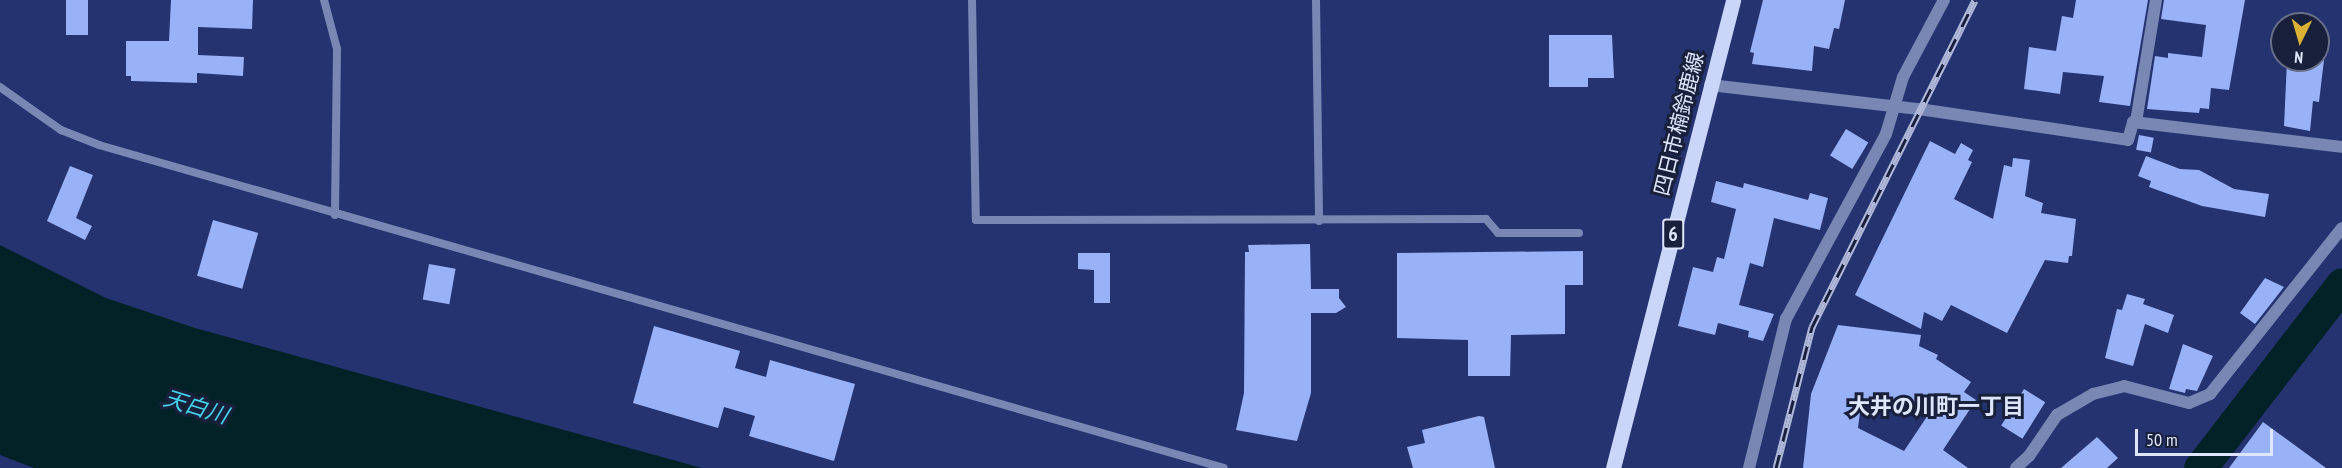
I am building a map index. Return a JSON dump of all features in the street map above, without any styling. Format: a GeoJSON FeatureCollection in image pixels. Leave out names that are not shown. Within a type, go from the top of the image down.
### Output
{"type":"FeatureCollection","features":[{"type":"Feature","properties":{"kind":"main road","name":"四日市楠鈴鹿線"},"geometry":{"type":"LineString","coordinates":[[1613,468],[1732,0]]}},
{"type":"Feature","properties":{"kind":"street"},"geometry":{"type":"LineString","coordinates":[[1749,468],[1758,419],[1786,320],[1886,134],[1903,77],[1944,0]]}},
{"type":"Feature","properties":{"kind":"street"},"geometry":{"type":"LineString","coordinates":[[1710,85],[1894,107],[2128,140],[2133,122],[2136,122],[2157,0]]}},
{"type":"Feature","properties":{"kind":"street"},"geometry":{"type":"LineString","coordinates":[[2136,122],[2342,147]]}},
{"type":"Feature","properties":{"kind":"street"},"geometry":{"type":"LineString","coordinates":[[2016,468],[2029,456],[2057,415],[2092,394],[2124,386],[2189,403],[2210,394],[2342,228]]}},
{"type":"Feature","properties":{"kind":"lane"},"geometry":{"type":"LineString","coordinates":[[324,0],[337,49],[334,215]]}},
{"type":"Feature","properties":{"kind":"lane"},"geometry":{"type":"LineString","coordinates":[[972,0],[976,220],[1486,219],[1498,233],[1579,233]]}},
{"type":"Feature","properties":{"kind":"lane"},"geometry":{"type":"LineString","coordinates":[[1316,0],[1319,220]]}},
{"type":"Feature","properties":{"kind":"lane"},"geometry":{"type":"LineString","coordinates":[[0,87],[61,130],[99,145],[334,215],[1224,468]]}},
{"type":"Feature","properties":{"kind":"water","name":"天白川"},"geometry":{"type":"Polygon","coordinates":[[[0,245],[106,298],[195,328],[702,468],[34,468],[0,455],[0,245]]]}},
{"type":"Feature","properties":{"kind":"building"},"geometry":{"type":"Polygon","coordinates":[[[66,0],[88,0],[88,35],[66,35],[66,0]]]}},
{"type":"Feature","properties":{"kind":"building"},"geometry":{"type":"Polygon","coordinates":[[[171,0],[253,0],[252,29],[198,27],[198,55],[244,57],[243,76],[197,73],[197,83],[131,81],[131,76],[126,76],[126,41],[169,41],[171,0]]]}},
{"type":"Feature","properties":{"kind":"building"},"geometry":{"type":"Polygon","coordinates":[[[1763,0],[1845,0],[1839,29],[1834,28],[1829,49],[1814,46],[1812,71],[1752,64],[1754,53],[1750,52],[1763,0]]]}},
{"type":"Feature","properties":{"kind":"building"},"geometry":{"type":"Polygon","coordinates":[[[2076,0],[2148,0],[2130,106],[2099,102],[2104,76],[2063,72],[2060,94],[2024,89],[2029,47],[2056,51],[2062,16],[2073,18],[2076,0]]]}},
{"type":"Feature","properties":{"kind":"building"},"geometry":{"type":"Polygon","coordinates":[[[2164,0],[2245,0],[2229,90],[2211,88],[2209,109],[2200,108],[2199,113],[2147,109],[2155,56],[2168,58],[2168,53],[2202,57],[2206,25],[2161,19],[2164,0]]]}},
{"type":"Feature","properties":{"kind":"building"},"geometry":{"type":"Polygon","coordinates":[[[1549,35],[1612,35],[1614,78],[1588,78],[1588,87],[1549,87],[1549,35]]]}},
{"type":"Feature","properties":{"kind":"building"},"geometry":{"type":"Polygon","coordinates":[[[2286,72],[2323,72],[2319,102],[2313,101],[2310,131],[2284,126],[2286,72]]]}},
{"type":"Feature","properties":{"kind":"building"},"geometry":{"type":"Polygon","coordinates":[[[1846,129],[1868,142],[1852,169],[1830,156],[1846,129]]]}},
{"type":"Feature","properties":{"kind":"building"},"geometry":{"type":"Polygon","coordinates":[[[2139,135],[2154,138],[2151,153],[2136,150],[2139,135]]]}},
{"type":"Feature","properties":{"kind":"building"},"geometry":{"type":"Polygon","coordinates":[[[1930,141],[1955,154],[1961,143],[1973,150],[1968,160],[1972,162],[1954,199],[1993,219],[2004,165],[2012,167],[2013,158],[2030,160],[2025,196],[2043,203],[2041,213],[2076,219],[2072,256],[2069,256],[2068,263],[2045,260],[2007,333],[1951,305],[1942,321],[1924,312],[1921,329],[1855,295],[1930,141]]]}},
{"type":"Feature","properties":{"kind":"building"},"geometry":{"type":"Polygon","coordinates":[[[2146,156],[2180,169],[2199,170],[2234,189],[2269,194],[2265,217],[2202,206],[2149,187],[2151,181],[2138,176],[2146,156]]]}},
{"type":"Feature","properties":{"kind":"building"},"geometry":{"type":"Polygon","coordinates":[[[70,166],[93,175],[76,218],[92,226],[85,240],[47,221],[70,166]]]}},
{"type":"Feature","properties":{"kind":"building"},"geometry":{"type":"Polygon","coordinates":[[[1716,181],[1743,188],[1744,183],[1808,200],[1810,193],[1828,198],[1820,230],[1774,218],[1763,267],[1750,263],[1739,305],[1774,314],[1763,341],[1748,337],[1749,331],[1718,323],[1715,335],[1678,326],[1693,267],[1713,272],[1717,257],[1724,259],[1736,209],[1711,202],[1716,181]]]}},
{"type":"Feature","properties":{"kind":"building"},"geometry":{"type":"Polygon","coordinates":[[[213,220],[258,233],[242,289],[197,276],[213,220]]]}},
{"type":"Feature","properties":{"kind":"building"},"geometry":{"type":"Polygon","coordinates":[[[1310,244],[1311,289],[1339,289],[1339,298],[1346,307],[1336,313],[1311,313],[1311,393],[1297,441],[1236,430],[1244,393],[1245,252],[1249,252],[1248,245],[1310,244]]]}},
{"type":"Feature","properties":{"kind":"building"},"geometry":{"type":"Polygon","coordinates":[[[1583,251],[1583,285],[1565,285],[1565,334],[1511,335],[1510,376],[1468,376],[1468,340],[1397,338],[1397,253],[1583,251]]]}},
{"type":"Feature","properties":{"kind":"building"},"geometry":{"type":"Polygon","coordinates":[[[1078,253],[1110,253],[1110,303],[1094,303],[1094,270],[1078,269],[1078,253]]]}},
{"type":"Feature","properties":{"kind":"building"},"geometry":{"type":"Polygon","coordinates":[[[429,264],[456,269],[449,304],[423,299],[429,264]]]}},
{"type":"Feature","properties":{"kind":"building"},"geometry":{"type":"Polygon","coordinates":[[[2265,278],[2284,287],[2255,324],[2240,313],[2265,278]]]}},
{"type":"Feature","properties":{"kind":"building"},"geometry":{"type":"Polygon","coordinates":[[[2127,294],[2145,299],[2143,304],[2174,315],[2168,333],[2145,324],[2133,366],[2105,358],[2117,309],[2122,310],[2127,294]]]}},
{"type":"Feature","properties":{"kind":"building"},"geometry":{"type":"Polygon","coordinates":[[[1838,325],[1921,335],[1919,346],[1938,355],[1936,359],[1971,382],[1964,392],[1976,400],[1943,450],[1968,468],[1803,468],[1811,394],[1838,325]],[[1861,404],[1858,428],[1904,451],[1930,412],[1861,404]]]}},
{"type":"Feature","properties":{"kind":"building"},"geometry":{"type":"Polygon","coordinates":[[[654,326],[740,351],[735,368],[766,377],[770,360],[855,384],[834,461],[749,436],[755,416],[724,407],[718,428],[633,403],[654,326]]]}},
{"type":"Feature","properties":{"kind":"building"},"geometry":{"type":"Polygon","coordinates":[[[2183,344],[2213,356],[2197,391],[2186,389],[2185,393],[2169,389],[2183,344]]]}},
{"type":"Feature","properties":{"kind":"building"},"geometry":{"type":"Polygon","coordinates":[[[2024,389],[2045,402],[2022,439],[2001,425],[2024,389]]]}},
{"type":"Feature","properties":{"kind":"building"},"geometry":{"type":"Polygon","coordinates":[[[1479,416],[1484,417],[1495,468],[1413,468],[1407,447],[1425,443],[1422,430],[1479,416]]]}},
{"type":"Feature","properties":{"kind":"building"},"geometry":{"type":"Polygon","coordinates":[[[2263,422],[2326,468],[2229,468],[2263,422]]]}},
{"type":"Feature","properties":{"kind":"building"},"geometry":{"type":"Polygon","coordinates":[[[2097,437],[2118,458],[2107,468],[2061,468],[2097,437]]]}},
{"type":"Feature","properties":{"kind":"waterway"},"geometry":{"type":"LineString","coordinates":[[2200,468],[2342,284]]}},
{"type":"Feature","properties":{"kind":"railway"},"geometry":{"type":"LineString","coordinates":[[1776,468],[1812,327],[1975,0]]}},
{"type":"Feature","properties":{"kind":"district","name":"大井の川町一丁目"},"geometry":{"type":"Point","coordinates":[1936,407]}}]}
